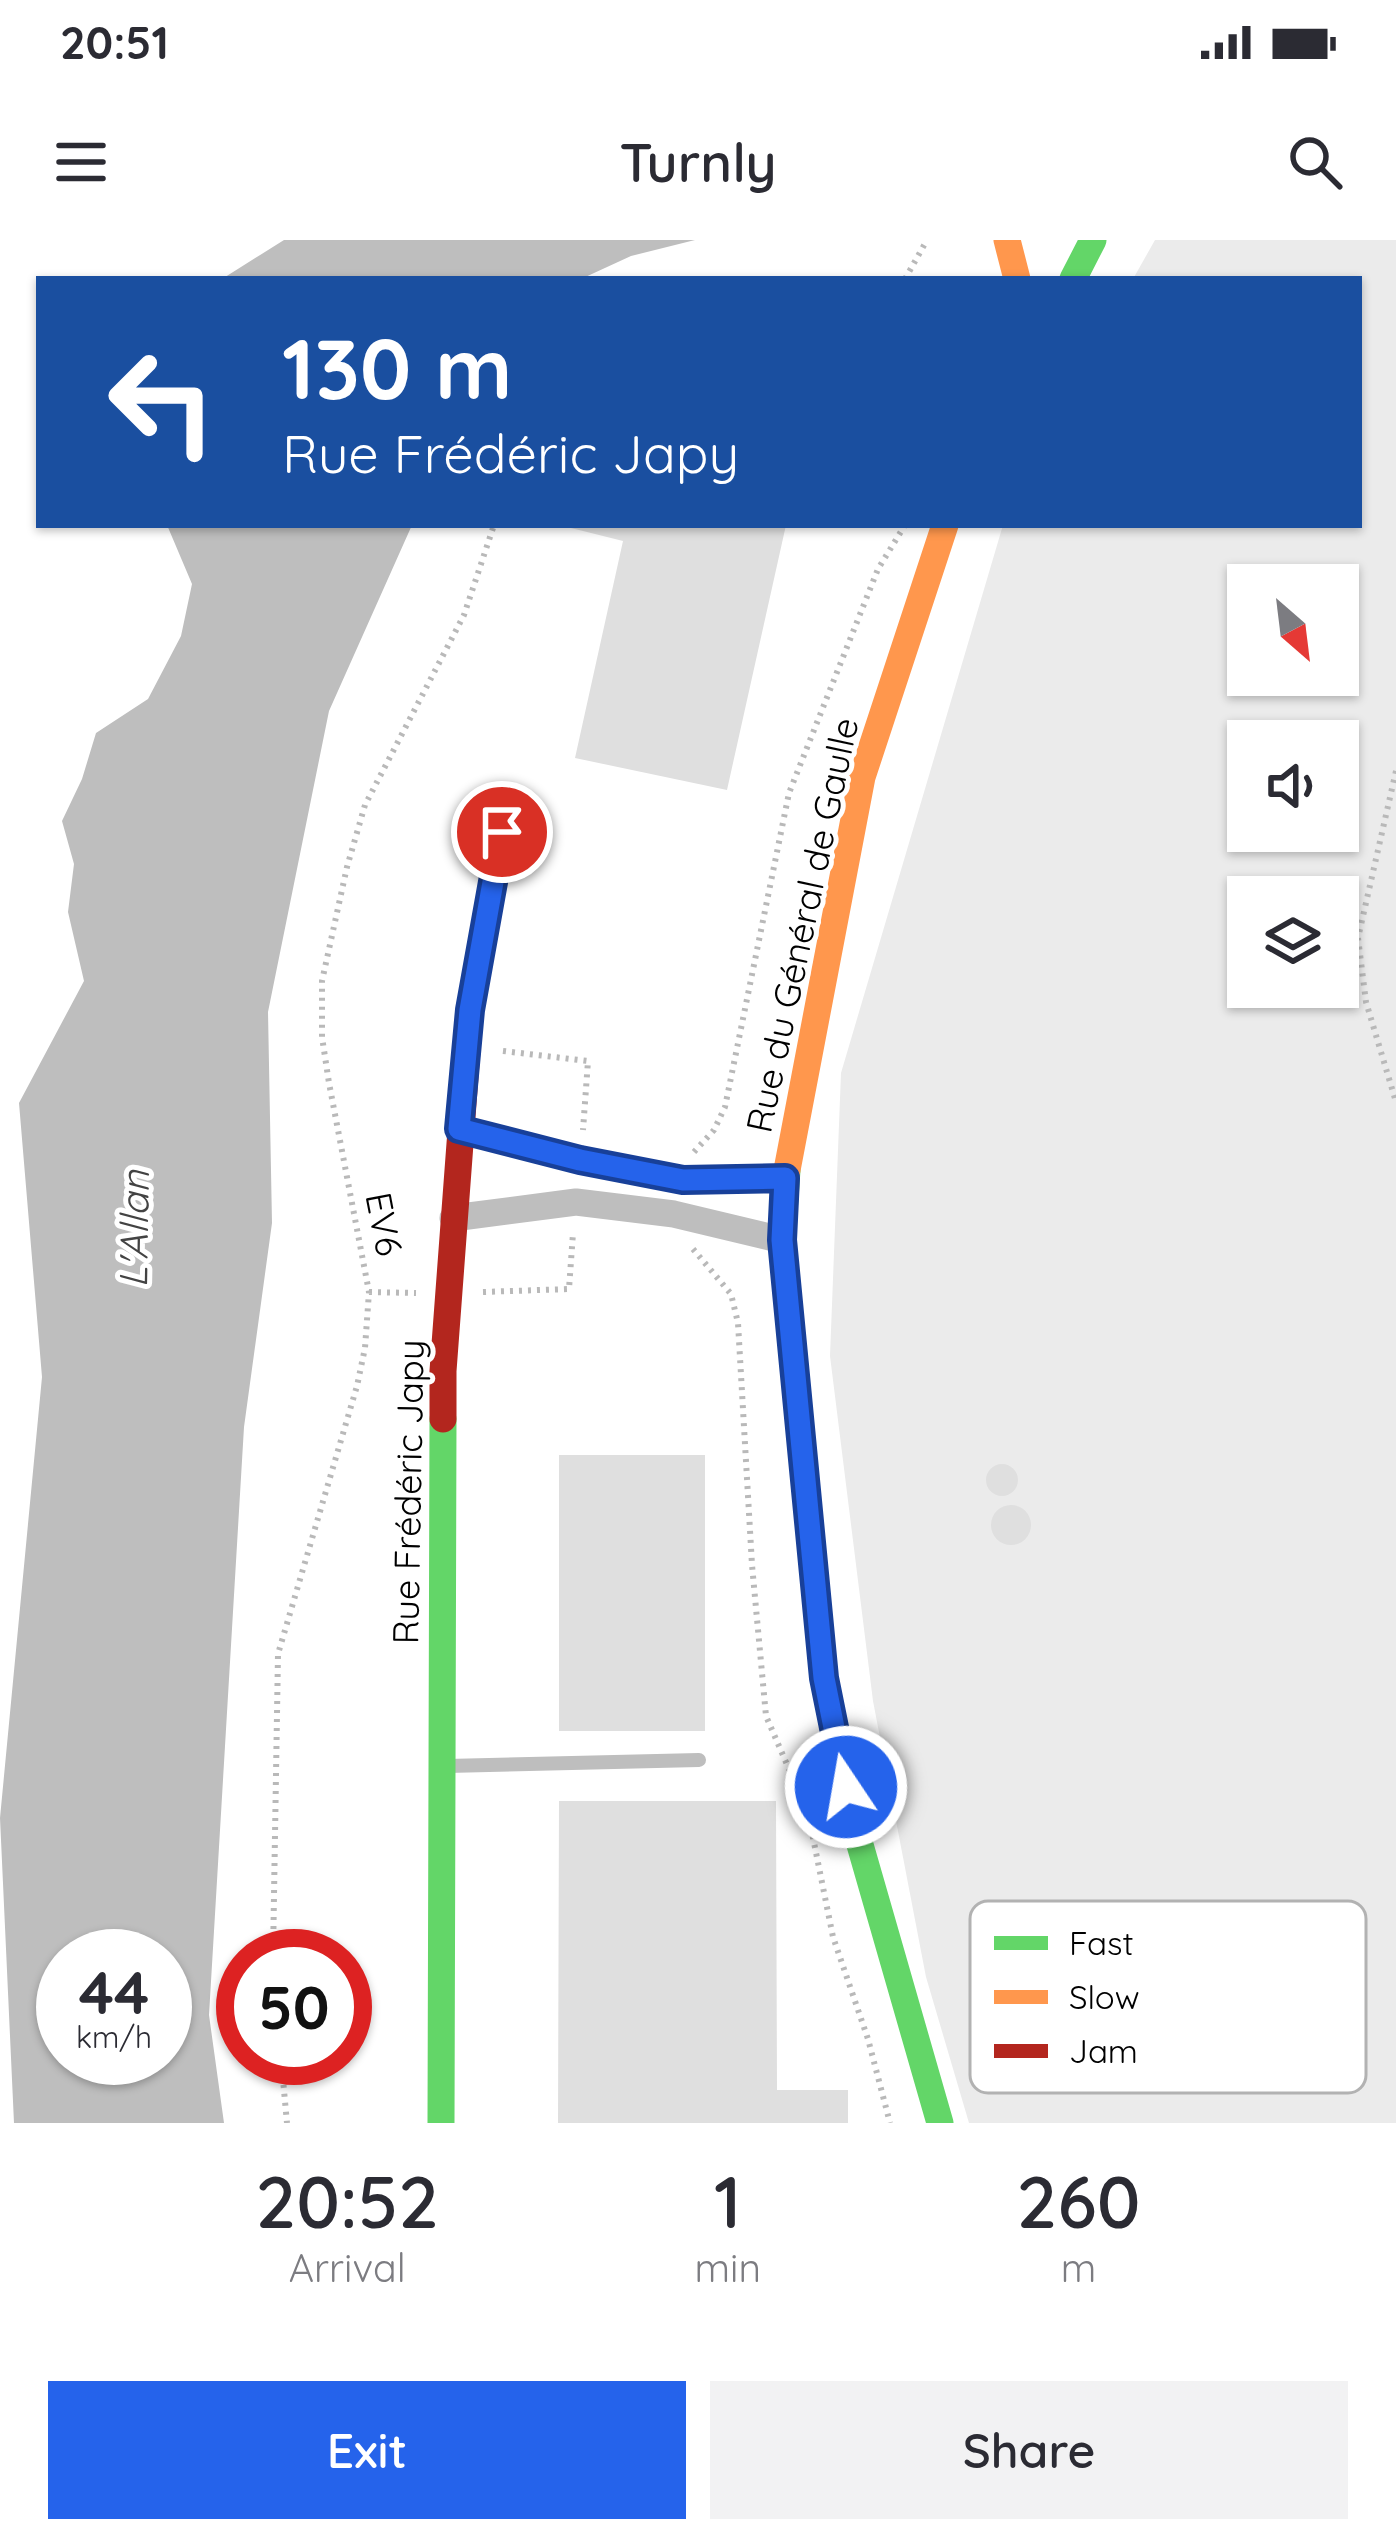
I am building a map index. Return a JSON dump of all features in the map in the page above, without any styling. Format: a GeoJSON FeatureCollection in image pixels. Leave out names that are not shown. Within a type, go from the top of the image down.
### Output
{"type":"FeatureCollection","features":[{"type":"Feature","properties":{"kind":"main road"},"geometry":{"type":"LineString","coordinates":[[1007,240],[1016,276]]}},
{"type":"Feature","properties":{"kind":"main road"},"geometry":{"type":"LineString","coordinates":[[1075,276],[1094,240]]}},
{"type":"Feature","properties":{"kind":"main road","name":"Rue du Général de Gaulle"},"geometry":{"type":"LineString","coordinates":[[940,2123],[854,1824],[824,1678],[782,1240],[785,1178],[862,777],[944,528]]}},
{"type":"Feature","properties":{"kind":"main road","name":"Rue Frédéric Japy"},"geometry":{"type":"LineString","coordinates":[[441,2123],[443,1371],[470,1010],[502,832]]}},
{"type":"Feature","properties":{"kind":"street"},"geometry":{"type":"LineString","coordinates":[[459,1129],[683,1180],[785,1178]]}},
{"type":"Feature","properties":{"kind":"street"},"geometry":{"type":"LineString","coordinates":[[453,1218],[576,1202],[674,1214],[782,1240]]}},
{"type":"Feature","properties":{"kind":"lane"},"geometry":{"type":"LineString","coordinates":[[442,1766],[699,1760]]}},
{"type":"Feature","properties":{"kind":"path"},"geometry":{"type":"LineString","coordinates":[[906,276],[927,240]]}},
{"type":"Feature","properties":{"kind":"path","name":"EV6"},"geometry":{"type":"LineString","coordinates":[[273,1929],[278,1654],[357,1386],[369,1292],[322,1037],[322,981],[365,806],[464,615],[493,528]]}},
{"type":"Feature","properties":{"kind":"path"},"geometry":{"type":"LineString","coordinates":[[1396,771],[1358,938],[1366,1002],[1396,1102]]}},
{"type":"Feature","properties":{"kind":"path"},"geometry":{"type":"LineString","coordinates":[[369,1292],[423,1293]]}},
{"type":"Feature","properties":{"kind":"path"},"geometry":{"type":"LineString","coordinates":[[283,2085],[286,2123]]}},
{"type":"Feature","properties":{"kind":"shaded area"},"geometry":{"type":"Polygon","coordinates":[[[1155,240],[1396,240],[1396,2123],[969,2123],[926,1977],[873,1701],[830,1356],[841,1073],[1002,528],[1362,528],[1362,276],[1135,276],[1155,240]]]}},
{"type":"Feature","properties":{"kind":"water"},"geometry":{"type":"Polygon","coordinates":[[[284,240],[695,240],[631,256],[588,276],[227,276],[284,240]]]}},
{"type":"Feature","properties":{"kind":"water","name":"L'Allan"},"geometry":{"type":"Polygon","coordinates":[[[168,528],[411,528],[329,711],[268,1012],[272,1223],[244,1427],[209,2015],[224,2123],[14,2123],[0,1818],[42,1377],[19,1103],[84,981],[68,912],[74,864],[62,821],[96,733],[148,699],[181,636],[192,584],[168,528]]]}},
{"type":"Feature","properties":{"kind":"building"},"geometry":{"type":"Polygon","coordinates":[[[571,528],[785,528],[727,790],[575,758],[623,541],[571,528]]]}},
{"type":"Feature","properties":{"kind":"building"},"geometry":{"type":"Polygon","coordinates":[[[559,1455],[705,1455],[705,1731],[559,1731],[559,1455]]]}},
{"type":"Feature","properties":{"kind":"building"},"geometry":{"type":"Polygon","coordinates":[[[1002,1464],[1013,1469],[1018,1480],[1013,1491],[1002,1496],[991,1491],[986,1480],[991,1469],[1002,1464]]]}},
{"type":"Feature","properties":{"kind":"building"},"geometry":{"type":"Polygon","coordinates":[[[1011,1505],[1025,1511],[1031,1525],[1025,1539],[1011,1545],[997,1539],[991,1525],[997,1511],[1011,1505]]]}},
{"type":"Feature","properties":{"kind":"building"},"geometry":{"type":"Polygon","coordinates":[[[559,1801],[776,1801],[777,2090],[848,2090],[848,2123],[558,2123],[559,1801]]]}},
{"type":"Feature","properties":{"kind":"traffic: fast"},"geometry":{"type":"LineString","coordinates":[[1075,276],[1093,240]]}},
{"type":"Feature","properties":{"kind":"traffic: fast"},"geometry":{"type":"LineString","coordinates":[[787,1170],[782,1240],[824,1678],[854,1824],[940,2123]]}},
{"type":"Feature","properties":{"kind":"traffic: fast"},"geometry":{"type":"LineString","coordinates":[[441,2123],[443,1419]]}},
{"type":"Feature","properties":{"kind":"traffic: slow"},"geometry":{"type":"LineString","coordinates":[[1007,240],[1016,276]]}},
{"type":"Feature","properties":{"kind":"traffic: slow"},"geometry":{"type":"LineString","coordinates":[[787,1170],[862,777],[944,528]]}},
{"type":"Feature","properties":{"kind":"traffic: jam"},"geometry":{"type":"LineString","coordinates":[[443,1419],[470,1010],[503,832]]}},
{"type":"Feature","properties":{"kind":"route"},"geometry":{"type":"LineString","coordinates":[[502,832],[470,1010],[459,1129],[683,1180],[785,1178],[782,1240],[824,1678],[846,1787]]}}]}
